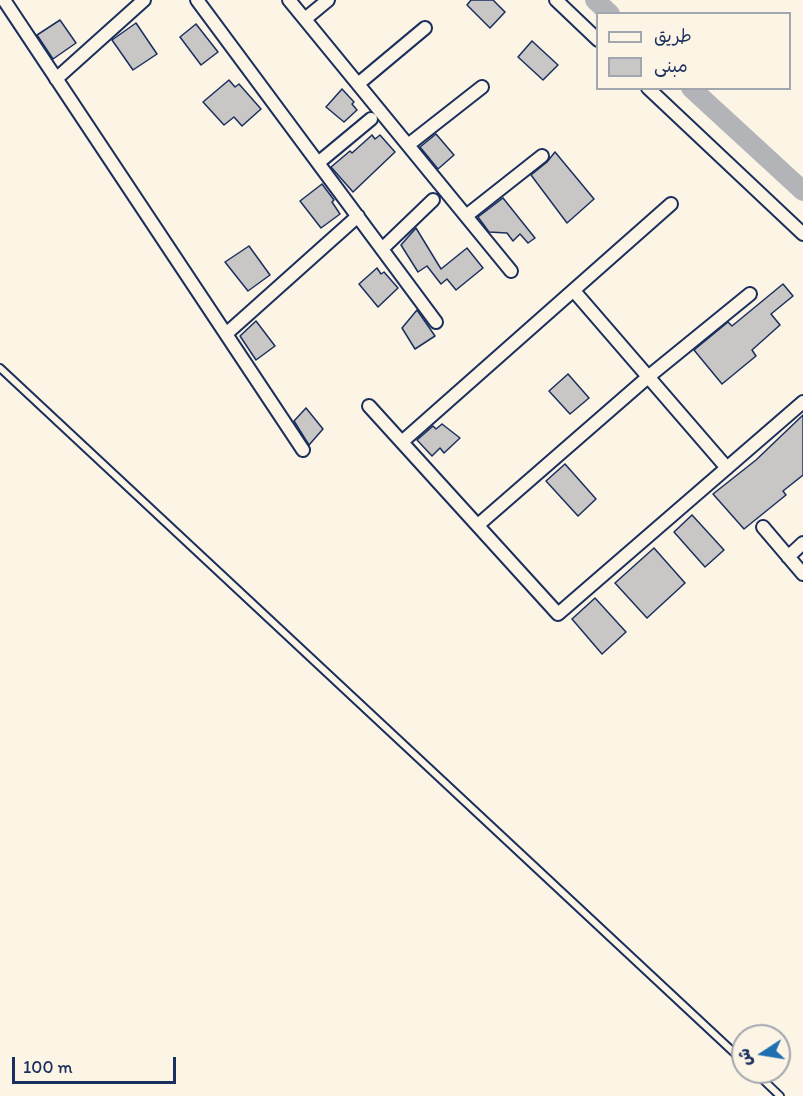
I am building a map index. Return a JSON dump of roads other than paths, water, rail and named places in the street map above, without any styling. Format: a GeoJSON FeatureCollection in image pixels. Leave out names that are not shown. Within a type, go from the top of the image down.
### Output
{"type":"FeatureCollection","features":[{"type":"Feature","properties":{"kind":"street"},"geometry":{"type":"LineString","coordinates":[[4,0],[303,450]]}},
{"type":"Feature","properties":{"kind":"street"},"geometry":{"type":"LineString","coordinates":[[56,80],[144,0]]}},
{"type":"Feature","properties":{"kind":"street"},"geometry":{"type":"LineString","coordinates":[[197,0],[436,322]]}},
{"type":"Feature","properties":{"kind":"street"},"geometry":{"type":"LineString","coordinates":[[289,0],[511,271]]}},
{"type":"Feature","properties":{"kind":"street"},"geometry":{"type":"LineString","coordinates":[[305,19],[328,0]]}},
{"type":"Feature","properties":{"kind":"street"},"geometry":{"type":"LineString","coordinates":[[556,0],[596,39]]}},
{"type":"Feature","properties":{"kind":"street"},"geometry":{"type":"LineString","coordinates":[[358,84],[425,28]]}},
{"type":"Feature","properties":{"kind":"street"},"geometry":{"type":"LineString","coordinates":[[408,145],[482,87]]}},
{"type":"Feature","properties":{"kind":"street"},"geometry":{"type":"LineString","coordinates":[[650,90],[803,234]]}},
{"type":"Feature","properties":{"kind":"street"},"geometry":{"type":"LineString","coordinates":[[318,163],[371,119]]}},
{"type":"Feature","properties":{"kind":"street"},"geometry":{"type":"LineString","coordinates":[[466,216],[542,156]]}},
{"type":"Feature","properties":{"kind":"street"},"geometry":{"type":"LineString","coordinates":[[382,249],[433,200]]}},
{"type":"Feature","properties":{"kind":"street"},"geometry":{"type":"LineString","coordinates":[[403,441],[670,204]]}},
{"type":"Feature","properties":{"kind":"street"},"geometry":{"type":"LineString","coordinates":[[226,334],[358,216]]}},
{"type":"Feature","properties":{"kind":"street"},"geometry":{"type":"LineString","coordinates":[[574,291],[727,468]]}},
{"type":"Feature","properties":{"kind":"street"},"geometry":{"type":"LineString","coordinates":[[478,525],[648,377],[750,294]]}},
{"type":"Feature","properties":{"kind":"street"},"geometry":{"type":"LineString","coordinates":[[369,406],[558,614],[803,402]]}},
{"type":"Feature","properties":{"kind":"street"},"geometry":{"type":"LineString","coordinates":[[763,527],[803,574]]}},
{"type":"Feature","properties":{"kind":"street"},"geometry":{"type":"LineString","coordinates":[[788,556],[803,543]]}},
{"type":"Feature","properties":{"kind":"lane"},"geometry":{"type":"LineString","coordinates":[[0,368],[731,1050]]}},
{"type":"Feature","properties":{"kind":"lane"},"geometry":{"type":"LineString","coordinates":[[768,1084],[780,1096]]}},
{"type":"Feature","properties":{"kind":"waterway"},"geometry":{"type":"LineString","coordinates":[[595,0],[608,12]]}},
{"type":"Feature","properties":{"kind":"waterway"},"geometry":{"type":"LineString","coordinates":[[693,90],[803,191]]}}]}
